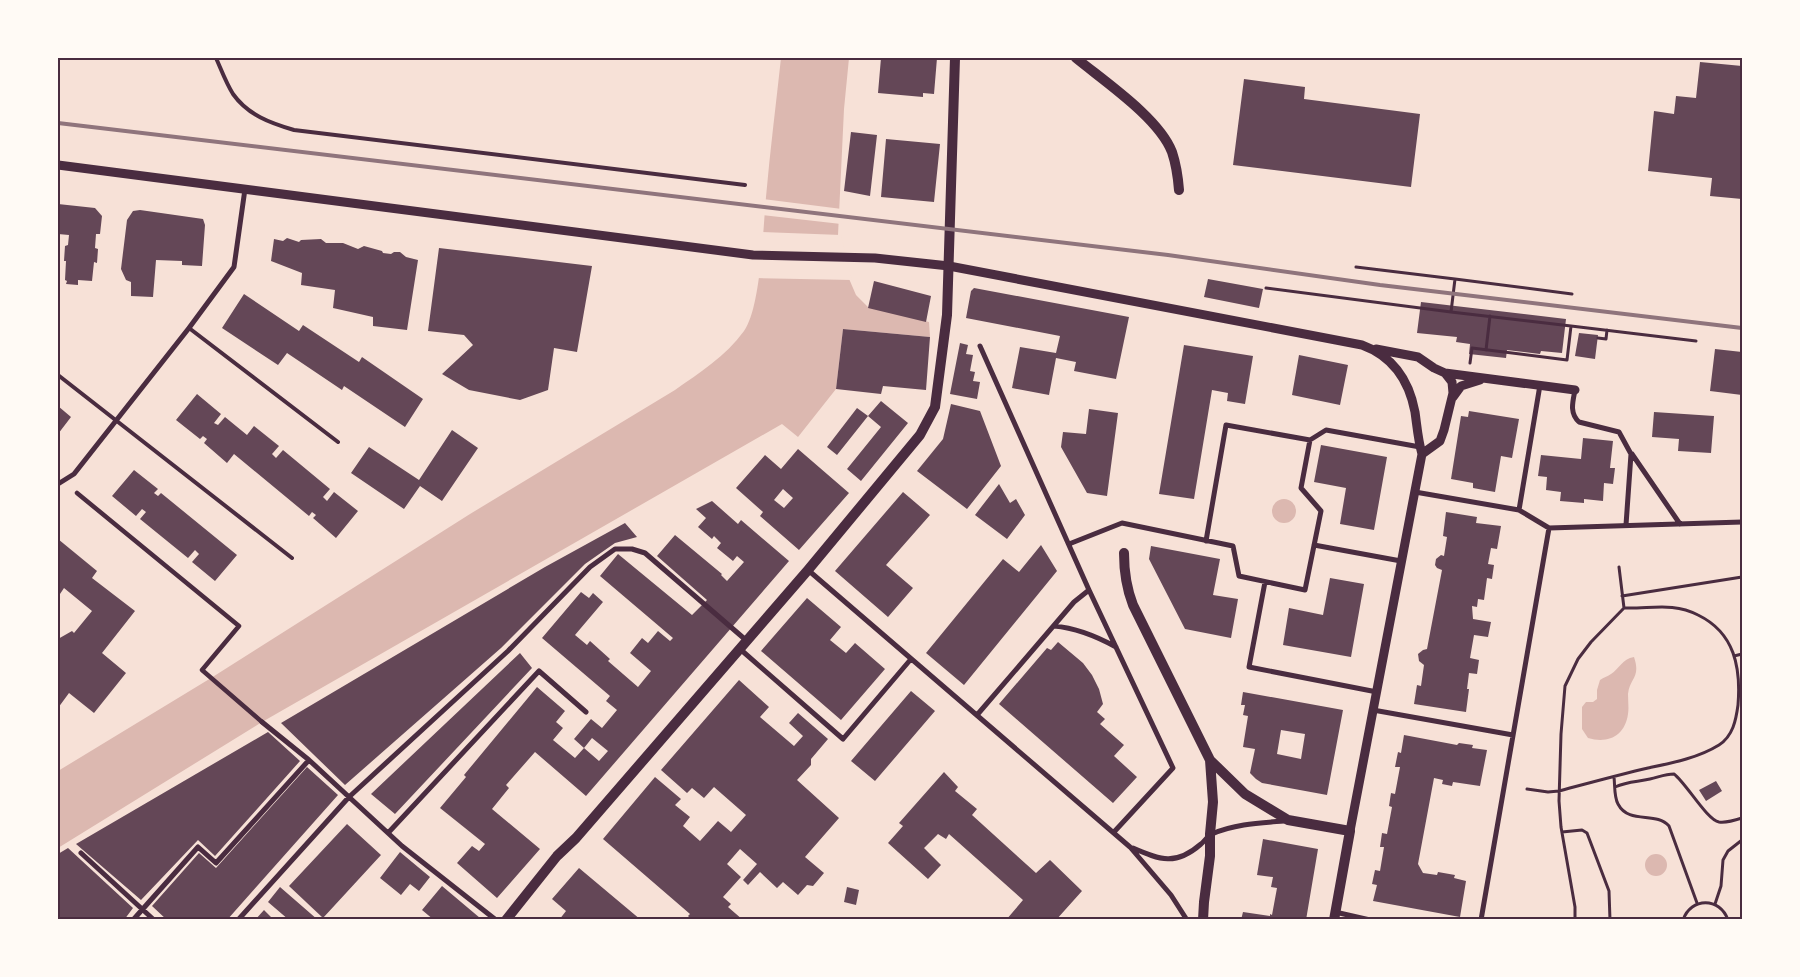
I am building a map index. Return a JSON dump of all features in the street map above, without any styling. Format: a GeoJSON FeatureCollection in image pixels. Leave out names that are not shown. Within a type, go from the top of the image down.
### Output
{"type":"FeatureCollection","features":[{"type":"Feature","properties":{"kind":"main road"},"geometry":{"type":"LineString","coordinates":[[506,920],[558,856],[576,838],[808,570],[920,435],[928,422],[936,406],[947,315],[955,58]]}},
{"type":"Feature","properties":{"kind":"main road"},"geometry":{"type":"LineString","coordinates":[[1076,58],[1147,117],[1161,132],[1171,151],[1177,170],[1179,190]]}},
{"type":"Feature","properties":{"kind":"main road"},"geometry":{"type":"LineString","coordinates":[[1124,553],[1124,572],[1133,604],[1210,760],[1245,794],[1288,820],[1350,831],[1335,916]]}},
{"type":"Feature","properties":{"kind":"main road"},"geometry":{"type":"LineString","coordinates":[[1203,920],[1210,856],[1213,802],[1210,760]]}},
{"type":"Feature","properties":{"kind":"street"},"geometry":{"type":"LineString","coordinates":[[58,165],[753,255],[875,258],[949,266],[1418,357],[1445,373],[1575,390],[1572,410],[1574,418],[1579,422],[1619,432],[1680,524]]}},
{"type":"Feature","properties":{"kind":"street"},"geometry":{"type":"LineString","coordinates":[[58,484],[74,474],[189,328],[234,267],[246,188]]}},
{"type":"Feature","properties":{"kind":"street"},"geometry":{"type":"LineString","coordinates":[[980,346],[1089,590],[1173,768],[1114,832]]}},
{"type":"Feature","properties":{"kind":"street"},"geometry":{"type":"LineString","coordinates":[[1350,831],[1415,492],[1421,450],[1415,412],[1404,379],[1388,359],[1370,348]]}},
{"type":"Feature","properties":{"kind":"street"},"geometry":{"type":"LineString","coordinates":[[1206,540],[1226,425],[1310,440],[1326,430],[1421,450],[1440,441],[1452,400],[1452,382],[1445,373]]}},
{"type":"Feature","properties":{"kind":"street"},"geometry":{"type":"LineString","coordinates":[[1452,400],[1461,386],[1486,378]]}},
{"type":"Feature","properties":{"kind":"street"},"geometry":{"type":"LineString","coordinates":[[1520,510],[1540,385]]}},
{"type":"Feature","properties":{"kind":"street"},"geometry":{"type":"LineString","coordinates":[[1069,544],[1122,524],[1206,540],[1234,546],[1239,576],[1305,590],[1321,511],[1301,488],[1310,440]]}},
{"type":"Feature","properties":{"kind":"street"},"geometry":{"type":"LineString","coordinates":[[1626,525],[1632,454]]}},
{"type":"Feature","properties":{"kind":"street"},"geometry":{"type":"LineString","coordinates":[[1415,492],[1520,510],[1549,528],[1742,522]]}},
{"type":"Feature","properties":{"kind":"street"},"geometry":{"type":"LineString","coordinates":[[77,493],[239,626],[202,670],[308,760],[388,833],[496,920]]}},
{"type":"Feature","properties":{"kind":"street"},"geometry":{"type":"LineString","coordinates":[[1481,920],[1549,528]]}},
{"type":"Feature","properties":{"kind":"street"},"geometry":{"type":"LineString","coordinates":[[1314,545],[1402,561]]}},
{"type":"Feature","properties":{"kind":"street"},"geometry":{"type":"LineString","coordinates":[[238,920],[349,797],[508,651],[590,567],[615,550],[632,550],[645,553],[843,739],[911,659]]}},
{"type":"Feature","properties":{"kind":"street"},"geometry":{"type":"LineString","coordinates":[[808,570],[1114,832],[1130,847],[1171,895],[1187,920]]}},
{"type":"Feature","properties":{"kind":"street"},"geometry":{"type":"LineString","coordinates":[[1265,582],[1250,667],[1377,692]]}},
{"type":"Feature","properties":{"kind":"street"},"geometry":{"type":"LineString","coordinates":[[977,715],[1074,602],[1089,590]]}},
{"type":"Feature","properties":{"kind":"street"},"geometry":{"type":"LineString","coordinates":[[1054,626],[1087,632],[1116,647]]}},
{"type":"Feature","properties":{"kind":"street"},"geometry":{"type":"LineString","coordinates":[[388,833],[539,671],[586,712]]}},
{"type":"Feature","properties":{"kind":"street"},"geometry":{"type":"LineString","coordinates":[[1374,710],[1513,736]]}},
{"type":"Feature","properties":{"kind":"street"},"geometry":{"type":"LineString","coordinates":[[133,920],[198,847],[216,863],[308,760]]}},
{"type":"Feature","properties":{"kind":"street"},"geometry":{"type":"LineString","coordinates":[[1130,847],[1156,858],[1173,860],[1185,855],[1201,844],[1210,834],[1244,824],[1288,820]]}},
{"type":"Feature","properties":{"kind":"street"},"geometry":{"type":"LineString","coordinates":[[81,853],[154,920]]}},
{"type":"Feature","properties":{"kind":"street"},"geometry":{"type":"LineString","coordinates":[[1335,916],[1370,920]]}},
{"type":"Feature","properties":{"kind":"lane"},"geometry":{"type":"LineString","coordinates":[[216,58],[233,93],[246,108],[257,116],[294,130],[745,185]]}},
{"type":"Feature","properties":{"kind":"lane"},"geometry":{"type":"LineString","coordinates":[[189,328],[338,442]]}},
{"type":"Feature","properties":{"kind":"lane"},"geometry":{"type":"LineString","coordinates":[[58,375],[292,558]]}},
{"type":"Feature","properties":{"kind":"path"},"geometry":{"type":"LineString","coordinates":[[1356,267],[1572,294]]}},
{"type":"Feature","properties":{"kind":"path"},"geometry":{"type":"LineString","coordinates":[[1451,312],[1455,279]]}},
{"type":"Feature","properties":{"kind":"path"},"geometry":{"type":"LineString","coordinates":[[1266,288],[1696,341]]}},
{"type":"Feature","properties":{"kind":"path"},"geometry":{"type":"LineString","coordinates":[[1486,350],[1490,316]]}},
{"type":"Feature","properties":{"kind":"path"},"geometry":{"type":"LineString","coordinates":[[1468,376],[1472,348],[1567,360],[1571,326]]}},
{"type":"Feature","properties":{"kind":"path"},"geometry":{"type":"LineString","coordinates":[[1598,338],[1606,339],[1607,330]]}},
{"type":"Feature","properties":{"kind":"path"},"geometry":{"type":"LineString","coordinates":[[1619,567],[1624,608]]}},
{"type":"Feature","properties":{"kind":"path"},"geometry":{"type":"LineString","coordinates":[[1622,596],[1742,577]]}},
{"type":"Feature","properties":{"kind":"path"},"geometry":{"type":"LineString","coordinates":[[1527,789],[1548,792],[1560,791],[1679,762],[1720,744],[1731,734],[1737,718],[1739,676],[1734,656],[1727,640],[1717,627],[1701,616],[1684,608],[1667,606],[1624,608],[1590,642],[1578,659],[1565,686],[1561,734],[1560,791],[1562,832],[1575,906],[1575,920]]}},
{"type":"Feature","properties":{"kind":"path"},"geometry":{"type":"LineString","coordinates":[[1734,656],[1742,654]]}},
{"type":"Feature","properties":{"kind":"path"},"geometry":{"type":"LineString","coordinates":[[1615,786],[1631,781],[1648,780],[1665,774],[1674,774],[1688,788],[1710,818],[1719,822],[1742,818]]}},
{"type":"Feature","properties":{"kind":"path"},"geometry":{"type":"LineString","coordinates":[[1614,777],[1615,794],[1618,804],[1623,811],[1637,818],[1664,820],[1669,826],[1697,904]]}},
{"type":"Feature","properties":{"kind":"path"},"geometry":{"type":"LineString","coordinates":[[1562,832],[1582,830],[1587,833],[1608,891],[1610,920]]}},
{"type":"Feature","properties":{"kind":"path"},"geometry":{"type":"LineString","coordinates":[[1715,904],[1721,886],[1723,860],[1728,851],[1742,840]]}},
{"type":"Feature","properties":{"kind":"path"},"geometry":{"type":"LineString","coordinates":[[1683,920],[1688,909],[1706,902],[1715,904],[1723,909],[1728,920]]}},
{"type":"Feature","properties":{"kind":"shaded area"},"geometry":{"type":"Polygon","coordinates":[[[781,58],[849,58],[844,109],[838,235],[847,274],[856,295],[868,307],[929,322],[930,337],[843,329],[836,389],[798,437],[782,424],[262,722],[58,848],[58,771],[211,678],[470,514],[675,390],[712,364],[737,340],[750,320],[758,286],[769,162],[781,58]]]}},
{"type":"Feature","properties":{"kind":"shaded area"},"geometry":{"type":"Polygon","coordinates":[[[1279,499],[1289,499],[1296,506],[1296,516],[1289,523],[1279,523],[1272,516],[1272,506],[1279,499]]]}},
{"type":"Feature","properties":{"kind":"shaded area"},"geometry":{"type":"Polygon","coordinates":[[[1634,657],[1636,673],[1629,688],[1628,714],[1623,728],[1609,739],[1595,740],[1588,738],[1582,729],[1582,707],[1586,702],[1593,702],[1597,699],[1600,680],[1614,672],[1626,660],[1634,657]]]}},
{"type":"Feature","properties":{"kind":"shaded area"},"geometry":{"type":"Polygon","coordinates":[[[1656,854],[1664,857],[1667,865],[1664,873],[1656,876],[1648,873],[1645,865],[1648,857],[1656,854]]]}},
{"type":"Feature","properties":{"kind":"pier"},"geometry":{"type":"Polygon","coordinates":[[[763,199],[842,209],[841,224],[762,215],[763,199]]]}},
{"type":"Feature","properties":{"kind":"pier"},"geometry":{"type":"Polygon","coordinates":[[[761,232],[841,235],[852,280],[756,278],[761,232]]]}},
{"type":"Feature","properties":{"kind":"building"},"geometry":{"type":"Polygon","coordinates":[[[881,58],[937,58],[934,94],[923,93],[923,97],[878,93],[881,58]]]}},
{"type":"Feature","properties":{"kind":"building"},"geometry":{"type":"Polygon","coordinates":[[[1700,62],[1742,66],[1742,199],[1710,196],[1712,178],[1648,171],[1654,111],[1674,114],[1676,96],[1696,98],[1700,62]]]}},
{"type":"Feature","properties":{"kind":"building"},"geometry":{"type":"Polygon","coordinates":[[[1244,79],[1305,87],[1304,99],[1420,114],[1411,187],[1233,165],[1244,79]]]}},
{"type":"Feature","properties":{"kind":"building"},"geometry":{"type":"Polygon","coordinates":[[[851,132],[877,135],[870,196],[844,191],[851,132]]]}},
{"type":"Feature","properties":{"kind":"building"},"geometry":{"type":"Polygon","coordinates":[[[886,139],[940,144],[934,202],[881,197],[886,139]]]}},
{"type":"Feature","properties":{"kind":"building"},"geometry":{"type":"Polygon","coordinates":[[[58,204],[95,208],[102,216],[100,234],[96,234],[97,263],[94,262],[92,281],[78,280],[78,285],[66,284],[66,261],[64,261],[65,246],[68,245],[69,235],[58,234],[58,204]]]}},
{"type":"Feature","properties":{"kind":"building"},"geometry":{"type":"Polygon","coordinates":[[[140,210],[203,219],[205,225],[202,266],[182,265],[182,261],[156,260],[153,297],[131,296],[131,282],[126,280],[121,269],[127,220],[133,211],[140,210]]]}},
{"type":"Feature","properties":{"kind":"building"},"geometry":{"type":"Polygon","coordinates":[[[287,238],[299,242],[301,240],[321,239],[326,243],[343,243],[358,249],[364,246],[382,251],[383,253],[400,252],[406,257],[418,260],[407,330],[373,326],[373,317],[333,308],[335,290],[301,285],[302,273],[271,261],[274,239],[283,241],[287,238]]]}},
{"type":"Feature","properties":{"kind":"building"},"geometry":{"type":"Polygon","coordinates":[[[439,248],[592,266],[577,352],[554,348],[548,390],[520,400],[469,390],[442,374],[473,345],[464,335],[428,331],[439,248]]]}},
{"type":"Feature","properties":{"kind":"building"},"geometry":{"type":"Polygon","coordinates":[[[1208,279],[1263,289],[1259,308],[1204,297],[1208,279]]]}},
{"type":"Feature","properties":{"kind":"building"},"geometry":{"type":"Polygon","coordinates":[[[874,281],[931,296],[926,322],[868,308],[874,281]]]}},
{"type":"Feature","properties":{"kind":"building"},"geometry":{"type":"Polygon","coordinates":[[[974,288],[1129,317],[1116,379],[1074,371],[1076,362],[1056,358],[1049,395],[1012,388],[1020,347],[1056,353],[1060,336],[966,318],[971,291],[974,288]]]}},
{"type":"Feature","properties":{"kind":"building"},"geometry":{"type":"Polygon","coordinates":[[[244,294],[299,331],[303,325],[359,362],[362,357],[423,399],[405,427],[344,386],[342,390],[287,353],[278,365],[222,328],[244,294]]]}},
{"type":"Feature","properties":{"kind":"building"},"geometry":{"type":"Polygon","coordinates":[[[1421,302],[1566,319],[1562,353],[1541,351],[1540,354],[1507,350],[1506,358],[1469,354],[1470,344],[1456,342],[1457,337],[1417,333],[1421,302]]]}},
{"type":"Feature","properties":{"kind":"building"},"geometry":{"type":"Polygon","coordinates":[[[843,329],[930,337],[926,390],[883,386],[881,394],[836,389],[843,329]]]}},
{"type":"Feature","properties":{"kind":"building"},"geometry":{"type":"Polygon","coordinates":[[[1579,333],[1598,335],[1595,359],[1575,356],[1579,333]]]}},
{"type":"Feature","properties":{"kind":"building"},"geometry":{"type":"Polygon","coordinates":[[[960,343],[968,345],[966,354],[973,355],[970,371],[975,372],[973,381],[980,382],[977,399],[950,394],[960,343]]]}},
{"type":"Feature","properties":{"kind":"building"},"geometry":{"type":"Polygon","coordinates":[[[1184,345],[1253,356],[1245,404],[1227,401],[1228,393],[1212,390],[1194,499],[1159,494],[1184,345]]]}},
{"type":"Feature","properties":{"kind":"building"},"geometry":{"type":"Polygon","coordinates":[[[1715,349],[1742,352],[1742,395],[1710,391],[1715,349]]]}},
{"type":"Feature","properties":{"kind":"building"},"geometry":{"type":"Polygon","coordinates":[[[1299,355],[1348,365],[1340,405],[1292,395],[1299,355]]]}},
{"type":"Feature","properties":{"kind":"building"},"geometry":{"type":"Polygon","coordinates":[[[197,394],[221,414],[214,423],[218,425],[225,417],[247,435],[254,426],[279,446],[272,454],[276,458],[283,450],[330,489],[323,497],[327,501],[334,492],[358,511],[336,538],[313,518],[316,515],[312,512],[309,516],[234,454],[227,463],[204,443],[207,439],[203,436],[200,439],[176,420],[197,394]]]}},
{"type":"Feature","properties":{"kind":"building"},"geometry":{"type":"Polygon","coordinates":[[[881,401],[908,423],[861,481],[847,469],[881,427],[868,416],[881,401]]]}},
{"type":"Feature","properties":{"kind":"building"},"geometry":{"type":"Polygon","coordinates":[[[951,404],[980,411],[1001,466],[967,509],[917,471],[943,439],[951,404]]]}},
{"type":"Feature","properties":{"kind":"building"},"geometry":{"type":"Polygon","coordinates":[[[58,406],[71,417],[58,434],[58,406]]]}},
{"type":"Feature","properties":{"kind":"building"},"geometry":{"type":"Polygon","coordinates":[[[857,408],[868,416],[837,455],[827,447],[857,408]]]}},
{"type":"Feature","properties":{"kind":"building"},"geometry":{"type":"Polygon","coordinates":[[[1089,409],[1118,413],[1107,496],[1087,493],[1061,447],[1063,432],[1086,434],[1089,409]]]}},
{"type":"Feature","properties":{"kind":"building"},"geometry":{"type":"Polygon","coordinates":[[[1469,411],[1519,419],[1512,458],[1501,456],[1495,492],[1473,488],[1473,483],[1451,479],[1461,416],[1468,417],[1469,411]]]}},
{"type":"Feature","properties":{"kind":"building"},"geometry":{"type":"Polygon","coordinates":[[[1654,412],[1714,416],[1711,453],[1678,451],[1679,439],[1652,437],[1654,412]]]}},
{"type":"Feature","properties":{"kind":"building"},"geometry":{"type":"Polygon","coordinates":[[[452,430],[478,448],[442,501],[420,486],[404,509],[351,473],[369,447],[419,480],[452,430]]]}},
{"type":"Feature","properties":{"kind":"building"},"geometry":{"type":"Polygon","coordinates":[[[1583,438],[1613,441],[1610,468],[1615,468],[1613,484],[1604,483],[1603,501],[1584,499],[1584,503],[1560,501],[1561,492],[1546,490],[1547,477],[1538,476],[1541,455],[1581,459],[1583,438]]]}},
{"type":"Feature","properties":{"kind":"building"},"geometry":{"type":"Polygon","coordinates":[[[1321,445],[1387,457],[1374,530],[1340,524],[1346,488],[1314,482],[1321,445]]]}},
{"type":"Feature","properties":{"kind":"building"},"geometry":{"type":"Polygon","coordinates":[[[798,449],[849,493],[799,550],[760,516],[763,512],[736,488],[765,455],[781,469],[798,449]],[[783,489],[774,500],[784,508],[793,498],[783,489]]]}},
{"type":"Feature","properties":{"kind":"building"},"geometry":{"type":"Polygon","coordinates":[[[134,470],[158,489],[154,493],[158,496],[161,493],[237,555],[215,581],[192,562],[199,554],[195,550],[188,558],[140,519],[146,512],[142,509],[136,516],[112,496],[134,470]]]}},
{"type":"Feature","properties":{"kind":"building"},"geometry":{"type":"Polygon","coordinates":[[[999,484],[1010,503],[1016,499],[1025,515],[1007,539],[975,515],[999,484]]]}},
{"type":"Feature","properties":{"kind":"building"},"geometry":{"type":"Polygon","coordinates":[[[903,492],[930,515],[886,565],[913,588],[888,617],[835,571],[903,492]]]}},
{"type":"Feature","properties":{"kind":"building"},"geometry":{"type":"Polygon","coordinates":[[[712,501],[738,524],[741,520],[789,561],[586,796],[535,752],[506,785],[509,788],[492,809],[540,849],[497,898],[457,863],[472,846],[479,851],[485,844],[440,808],[466,777],[464,775],[537,687],[565,711],[556,722],[563,728],[553,740],[575,758],[584,748],[574,739],[591,719],[602,728],[617,710],[606,701],[610,696],[542,638],[581,592],[589,598],[593,593],[603,602],[575,635],[587,645],[590,641],[610,659],[608,661],[638,687],[651,671],[630,653],[642,638],[648,643],[658,631],[670,641],[673,638],[600,576],[618,554],[692,615],[707,600],[657,556],[675,535],[722,574],[727,581],[744,562],[737,556],[733,561],[717,548],[721,543],[714,536],[712,539],[698,527],[706,518],[696,509],[712,501]],[[592,738],[584,748],[599,761],[608,751],[592,738]]]}},
{"type":"Feature","properties":{"kind":"building"},"geometry":{"type":"Polygon","coordinates":[[[1446,512],[1477,517],[1476,523],[1501,526],[1497,549],[1491,548],[1488,564],[1494,565],[1492,579],[1487,578],[1484,600],[1478,599],[1477,607],[1472,606],[1473,619],[1491,622],[1488,637],[1474,635],[1470,658],[1479,660],[1477,674],[1469,673],[1466,712],[1414,704],[1417,685],[1421,686],[1424,665],[1419,661],[1418,654],[1427,649],[1442,570],[1435,565],[1436,559],[1441,555],[1444,556],[1447,537],[1443,536],[1446,512]]]}},
{"type":"Feature","properties":{"kind":"building"},"geometry":{"type":"Polygon","coordinates":[[[625,523],[637,537],[615,543],[585,564],[501,648],[345,785],[281,723],[545,567],[625,523]]]}},
{"type":"Feature","properties":{"kind":"building"},"geometry":{"type":"Polygon","coordinates":[[[58,539],[97,571],[92,578],[135,611],[102,653],[126,673],[94,713],[69,693],[58,708],[58,639],[72,631],[74,633],[92,611],[64,588],[58,597],[58,539]]]}},
{"type":"Feature","properties":{"kind":"building"},"geometry":{"type":"Polygon","coordinates":[[[1041,545],[1057,571],[964,685],[926,653],[1003,559],[1019,572],[1041,545]]]}},
{"type":"Feature","properties":{"kind":"building"},"geometry":{"type":"Polygon","coordinates":[[[1151,546],[1220,559],[1213,595],[1238,599],[1231,638],[1185,629],[1149,559],[1151,546]]]}},
{"type":"Feature","properties":{"kind":"building"},"geometry":{"type":"Polygon","coordinates":[[[1330,578],[1364,584],[1351,657],[1283,645],[1289,608],[1323,615],[1330,578]]]}},
{"type":"Feature","properties":{"kind":"building"},"geometry":{"type":"Polygon","coordinates":[[[807,598],[841,627],[830,640],[846,653],[855,643],[885,669],[841,720],[761,651],[807,598]]]}},
{"type":"Feature","properties":{"kind":"building"},"geometry":{"type":"Polygon","coordinates":[[[1058,642],[1083,663],[1092,675],[1099,689],[1103,704],[1097,712],[1105,719],[1100,724],[1124,745],[1114,756],[1137,777],[1113,803],[999,704],[1047,648],[1051,650],[1058,642]]]}},
{"type":"Feature","properties":{"kind":"building"},"geometry":{"type":"Polygon","coordinates":[[[520,653],[532,668],[395,814],[371,794],[520,653]]]}},
{"type":"Feature","properties":{"kind":"building"},"geometry":{"type":"Polygon","coordinates":[[[739,680],[769,707],[760,717],[794,746],[803,736],[789,723],[798,713],[828,739],[811,759],[811,765],[797,780],[839,818],[805,857],[824,873],[813,886],[807,885],[798,895],[783,882],[777,888],[760,872],[748,885],[743,880],[757,864],[740,849],[727,864],[741,877],[723,897],[731,904],[728,907],[743,920],[692,920],[688,916],[690,914],[603,839],[655,777],[681,799],[675,805],[690,817],[683,826],[700,841],[718,821],[731,832],[746,815],[714,787],[704,798],[692,788],[687,793],[661,770],[739,680]]]}},
{"type":"Feature","properties":{"kind":"building"},"geometry":{"type":"Polygon","coordinates":[[[911,691],[935,711],[875,781],[851,761],[911,691]]]}},
{"type":"Feature","properties":{"kind":"building"},"geometry":{"type":"Polygon","coordinates":[[[1243,692],[1343,710],[1327,795],[1262,783],[1250,773],[1255,749],[1243,747],[1248,716],[1243,715],[1245,705],[1241,705],[1243,692]],[[1281,730],[1277,754],[1301,759],[1305,734],[1281,730]]]}},
{"type":"Feature","properties":{"kind":"building"},"geometry":{"type":"Polygon","coordinates":[[[268,732],[300,761],[215,856],[198,840],[141,900],[76,844],[268,732]]]}},
{"type":"Feature","properties":{"kind":"building"},"geometry":{"type":"Polygon","coordinates":[[[1404,735],[1457,745],[1459,743],[1473,745],[1472,748],[1487,750],[1480,786],[1453,782],[1452,786],[1442,784],[1443,780],[1434,778],[1418,864],[1423,873],[1437,875],[1438,872],[1455,875],[1454,878],[1466,881],[1460,917],[1373,901],[1377,885],[1372,884],[1375,870],[1380,871],[1384,847],[1380,847],[1382,833],[1387,834],[1392,807],[1389,806],[1391,793],[1395,794],[1400,767],[1395,767],[1398,752],[1401,753],[1404,735]]]}},
{"type":"Feature","properties":{"kind":"building"},"geometry":{"type":"Polygon","coordinates":[[[307,767],[338,795],[227,920],[167,920],[152,906],[199,853],[216,868],[307,767]]]}},
{"type":"Feature","properties":{"kind":"building"},"geometry":{"type":"Polygon","coordinates":[[[944,772],[958,787],[955,791],[977,809],[972,815],[1036,873],[1050,860],[1082,891],[1056,920],[1006,920],[1023,900],[949,834],[946,839],[938,834],[924,848],[941,865],[928,879],[888,843],[903,826],[899,823],[944,772]]]}},
{"type":"Feature","properties":{"kind":"building"},"geometry":{"type":"Polygon","coordinates":[[[1716,781],[1722,791],[1706,801],[1699,790],[1716,781]]]}},
{"type":"Feature","properties":{"kind":"building"},"geometry":{"type":"Polygon","coordinates":[[[347,824],[381,855],[323,918],[289,886],[347,824]]]}},
{"type":"Feature","properties":{"kind":"building"},"geometry":{"type":"Polygon","coordinates":[[[1263,839],[1318,849],[1306,920],[1241,920],[1243,912],[1272,915],[1277,888],[1271,887],[1273,877],[1257,875],[1263,839]]]}},
{"type":"Feature","properties":{"kind":"building"},"geometry":{"type":"Polygon","coordinates":[[[68,848],[133,908],[124,920],[58,920],[58,854],[68,848]]]}},
{"type":"Feature","properties":{"kind":"building"},"geometry":{"type":"Polygon","coordinates":[[[400,852],[430,877],[419,891],[410,884],[401,895],[380,878],[400,852]]]}},
{"type":"Feature","properties":{"kind":"building"},"geometry":{"type":"Polygon","coordinates":[[[579,868],[641,920],[590,920],[586,917],[584,920],[559,920],[566,911],[552,899],[579,868]]]}},
{"type":"Feature","properties":{"kind":"building"},"geometry":{"type":"Polygon","coordinates":[[[442,886],[480,918],[479,920],[434,920],[422,910],[442,886]]]}},
{"type":"Feature","properties":{"kind":"building"},"geometry":{"type":"Polygon","coordinates":[[[280,887],[318,920],[289,920],[268,902],[280,887]]]}},
{"type":"Feature","properties":{"kind":"building"},"geometry":{"type":"Polygon","coordinates":[[[847,887],[859,890],[856,905],[844,902],[847,887]]]}},
{"type":"Feature","properties":{"kind":"building"},"geometry":{"type":"Polygon","coordinates":[[[264,910],[274,920],[255,920],[264,910]]]}},
{"type":"Feature","properties":{"kind":"railway"},"geometry":{"type":"LineString","coordinates":[[58,123],[1168,255],[1380,285],[1742,328]]}}]}
